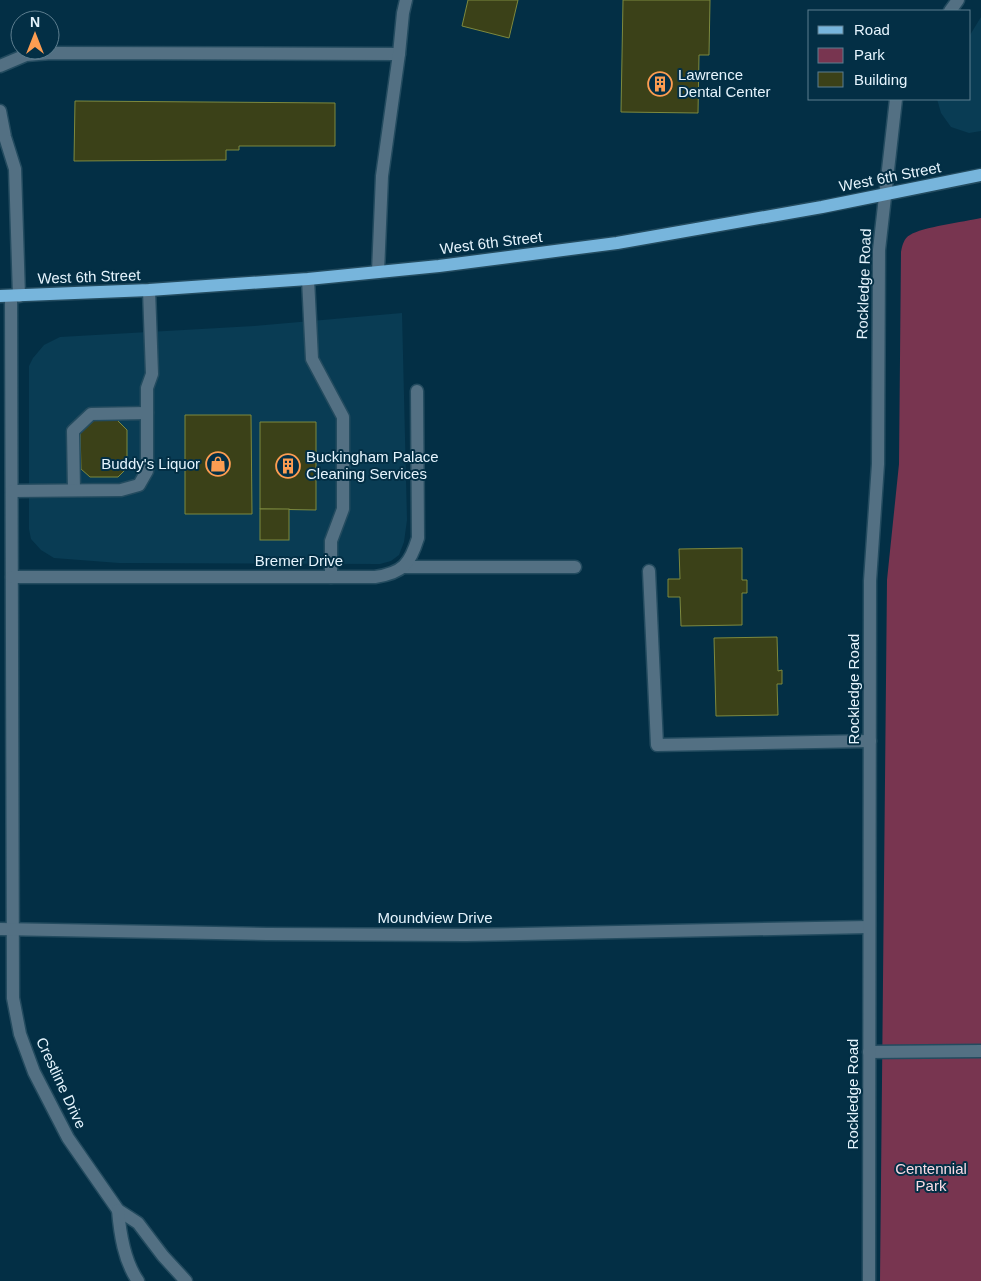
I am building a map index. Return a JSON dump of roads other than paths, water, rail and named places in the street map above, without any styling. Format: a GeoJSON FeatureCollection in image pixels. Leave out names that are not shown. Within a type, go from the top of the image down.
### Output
{"type":"FeatureCollection","features":[{"type":"Feature","properties":{"kind":"main road","name":"West 6th Street"},"geometry":{"type":"LineString","coordinates":[[10,296],[149,290],[378,272],[618,243],[885,195],[981,175]]}},
{"type":"Feature","properties":{"kind":"street"},"geometry":{"type":"LineString","coordinates":[[378,272],[382,176],[406,0]]}},
{"type":"Feature","properties":{"kind":"street"},"geometry":{"type":"LineString","coordinates":[[0,66],[26,55],[50,53],[399,54]]}},
{"type":"Feature","properties":{"kind":"street","name":"Rockledge Road"},"geometry":{"type":"LineString","coordinates":[[869,1281],[870,581],[878,464],[879,250],[896,100]]}},
{"type":"Feature","properties":{"kind":"street","name":"Crestline Drive"},"geometry":{"type":"LineString","coordinates":[[0,111],[5,137],[15,169],[6,449],[12,491],[12,577],[6,692],[6,929],[13,998],[20,1034],[34,1072],[68,1138],[118,1210],[138,1222],[167,1262],[186,1281]]}},
{"type":"Feature","properties":{"kind":"street"},"geometry":{"type":"LineString","coordinates":[[308,278],[312,359],[343,417],[343,508],[331,541],[331,577]]}},
{"type":"Feature","properties":{"kind":"street"},"geometry":{"type":"LineString","coordinates":[[12,491],[121,490],[139,485],[147,471],[147,388],[152,374],[149,290]]}},
{"type":"Feature","properties":{"kind":"street"},"geometry":{"type":"LineString","coordinates":[[404,567],[413,555],[418,538],[417,391]]}},
{"type":"Feature","properties":{"kind":"street"},"geometry":{"type":"LineString","coordinates":[[74,490],[73,430],[91,414],[147,413]]}},
{"type":"Feature","properties":{"kind":"street"},"geometry":{"type":"LineString","coordinates":[[404,567],[575,567]]}},
{"type":"Feature","properties":{"kind":"street","name":"Bremer Drive"},"geometry":{"type":"LineString","coordinates":[[12,577],[382,576],[389,575],[404,567]]}},
{"type":"Feature","properties":{"kind":"street"},"geometry":{"type":"LineString","coordinates":[[649,571],[657,745],[870,741]]}},
{"type":"Feature","properties":{"kind":"street","name":"Moundview Drive"},"geometry":{"type":"LineString","coordinates":[[6,929],[267,934],[466,935],[869,927]]}},
{"type":"Feature","properties":{"kind":"street"},"geometry":{"type":"LineString","coordinates":[[869,1052],[981,1051]]}},
{"type":"Feature","properties":{"kind":"street","name":"Crestline Drive"},"geometry":{"type":"LineString","coordinates":[[118,1210],[120,1229],[129,1263],[138,1281]]}},
{"type":"Feature","properties":{"kind":"place","name":"Lawrence Dental Center"},"geometry":{"type":"Point","coordinates":[660,84]}},
{"type":"Feature","properties":{"kind":"place","name":"Buddy's Liquor"},"geometry":{"type":"Point","coordinates":[218,464]}},
{"type":"Feature","properties":{"kind":"place","name":"Buckingham Palace Cleaning Services"},"geometry":{"type":"Point","coordinates":[288,466]}},
{"type":"Feature","properties":{"kind":"park label","name":"Centennial Park"},"geometry":{"type":"Point","coordinates":[931,1178]}}]}
